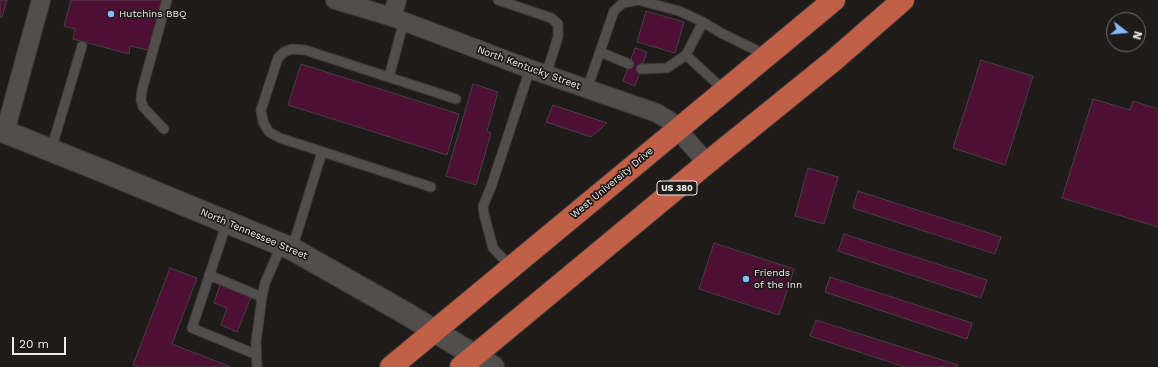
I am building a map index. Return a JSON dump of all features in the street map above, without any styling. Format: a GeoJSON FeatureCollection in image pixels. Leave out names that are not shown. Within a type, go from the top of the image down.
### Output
{"type":"FeatureCollection","features":[{"type":"Feature","properties":{"kind":"highway","name":"US 380"},"geometry":{"type":"LineString","coordinates":[[477,363],[707,163],[833,61],[903,0]]}},
{"type":"Feature","properties":{"kind":"highway","name":"West University Drive"},"geometry":{"type":"LineString","coordinates":[[391,367],[768,56],[827,2]]}},
{"type":"Feature","properties":{"kind":"street"},"geometry":{"type":"LineString","coordinates":[[2,131],[42,0]]}},
{"type":"Feature","properties":{"kind":"street","name":"North Kentucky Street"},"geometry":{"type":"LineString","coordinates":[[335,0],[398,19],[538,72],[657,113],[670,121],[707,163]]}},
{"type":"Feature","properties":{"kind":"street"},"geometry":{"type":"LineString","coordinates":[[397,0],[398,19]]}},
{"type":"Feature","properties":{"kind":"street","name":"North Tennessee Street"},"geometry":{"type":"LineString","coordinates":[[2,131],[287,246],[435,331],[477,363]]}},
{"type":"Feature","properties":{"kind":"lane"},"geometry":{"type":"LineString","coordinates":[[164,128],[143,107],[141,100],[142,90],[167,0]]}},
{"type":"Feature","properties":{"kind":"lane"},"geometry":{"type":"LineString","coordinates":[[498,0],[551,18],[558,24],[558,37],[538,72],[483,206],[493,248],[512,267]]}},
{"type":"Feature","properties":{"kind":"lane"},"geometry":{"type":"LineString","coordinates":[[587,89],[614,11],[623,2],[638,0],[679,11],[768,56]]}},
{"type":"Feature","properties":{"kind":"lane"},"geometry":{"type":"LineString","coordinates":[[388,77],[398,19]]}},
{"type":"Feature","properties":{"kind":"lane"},"geometry":{"type":"LineString","coordinates":[[641,69],[667,68],[686,55],[703,22]]}},
{"type":"Feature","properties":{"kind":"lane"},"geometry":{"type":"LineString","coordinates":[[51,150],[82,46]]}},
{"type":"Feature","properties":{"kind":"lane"},"geometry":{"type":"LineString","coordinates":[[431,187],[280,138],[269,132],[263,122],[261,110],[278,58],[284,52],[292,49],[305,50],[456,99]]}},
{"type":"Feature","properties":{"kind":"lane"},"geometry":{"type":"LineString","coordinates":[[600,52],[629,64]]}},
{"type":"Feature","properties":{"kind":"lane"},"geometry":{"type":"LineString","coordinates":[[686,55],[725,91]]}},
{"type":"Feature","properties":{"kind":"lane"},"geometry":{"type":"LineString","coordinates":[[257,367],[255,354],[257,327],[265,283],[287,246],[322,152]]}},
{"type":"Feature","properties":{"kind":"lane"},"geometry":{"type":"LineString","coordinates":[[227,222],[192,328],[255,354]]}},
{"type":"Feature","properties":{"kind":"lane"},"geometry":{"type":"LineString","coordinates":[[209,275],[262,297]]}},
{"type":"Feature","properties":{"kind":"building"},"geometry":{"type":"Polygon","coordinates":[[[0,0],[7,0],[2,17],[0,17],[0,0]]]}},
{"type":"Feature","properties":{"kind":"building"},"geometry":{"type":"Polygon","coordinates":[[[71,0],[162,0],[148,50],[130,46],[129,54],[73,39],[75,29],[64,26],[71,0]]]}},
{"type":"Feature","properties":{"kind":"building"},"geometry":{"type":"Polygon","coordinates":[[[646,11],[684,22],[675,53],[637,42],[646,11]]]}},
{"type":"Feature","properties":{"kind":"building"},"geometry":{"type":"Polygon","coordinates":[[[635,48],[647,52],[635,86],[623,81],[635,48]]]}},
{"type":"Feature","properties":{"kind":"building"},"geometry":{"type":"Polygon","coordinates":[[[981,60],[1033,76],[1005,165],[953,148],[981,60]]]}},
{"type":"Feature","properties":{"kind":"building"},"geometry":{"type":"Polygon","coordinates":[[[301,64],[459,114],[447,155],[288,105],[301,64]]]}},
{"type":"Feature","properties":{"kind":"building"},"geometry":{"type":"Polygon","coordinates":[[[473,84],[498,92],[487,131],[491,133],[476,185],[446,176],[473,84]]]}},
{"type":"Feature","properties":{"kind":"building"},"geometry":{"type":"Polygon","coordinates":[[[1093,99],[1130,110],[1133,101],[1158,109],[1158,227],[1062,198],[1093,99]]]}},
{"type":"Feature","properties":{"kind":"building"},"geometry":{"type":"Polygon","coordinates":[[[553,105],[607,123],[591,137],[546,122],[553,105]]]}},
{"type":"Feature","properties":{"kind":"building"},"geometry":{"type":"Polygon","coordinates":[[[808,168],[838,177],[824,224],[795,216],[808,168]]]}},
{"type":"Feature","properties":{"kind":"building"},"geometry":{"type":"Polygon","coordinates":[[[858,191],[1001,237],[995,254],[853,208],[858,191]]]}},
{"type":"Feature","properties":{"kind":"building"},"geometry":{"type":"Polygon","coordinates":[[[844,234],[987,280],[981,298],[838,251],[844,234]]]}},
{"type":"Feature","properties":{"kind":"building","name":"Friends of the Inn"},"geometry":{"type":"Polygon","coordinates":[[[714,243],[794,269],[779,315],[699,289],[714,243]]]}},
{"type":"Feature","properties":{"kind":"building"},"geometry":{"type":"Polygon","coordinates":[[[170,268],[197,278],[172,344],[231,367],[138,367],[133,365],[170,268]]]}},
{"type":"Feature","properties":{"kind":"building"},"geometry":{"type":"Polygon","coordinates":[[[830,277],[972,323],[967,339],[825,292],[830,277]]]}},
{"type":"Feature","properties":{"kind":"building"},"geometry":{"type":"Polygon","coordinates":[[[220,285],[251,297],[237,332],[221,325],[227,308],[214,303],[220,285]]]}},
{"type":"Feature","properties":{"kind":"building"},"geometry":{"type":"Polygon","coordinates":[[[816,320],[958,365],[957,367],[905,367],[810,336],[816,320]]]}},
{"type":"Feature","properties":{"kind":"place","name":"Hutchins BBQ"},"geometry":{"type":"Point","coordinates":[111,14]}},
{"type":"Feature","properties":{"kind":"place","name":"Friends of the Inn"},"geometry":{"type":"Point","coordinates":[746,279]}}]}
